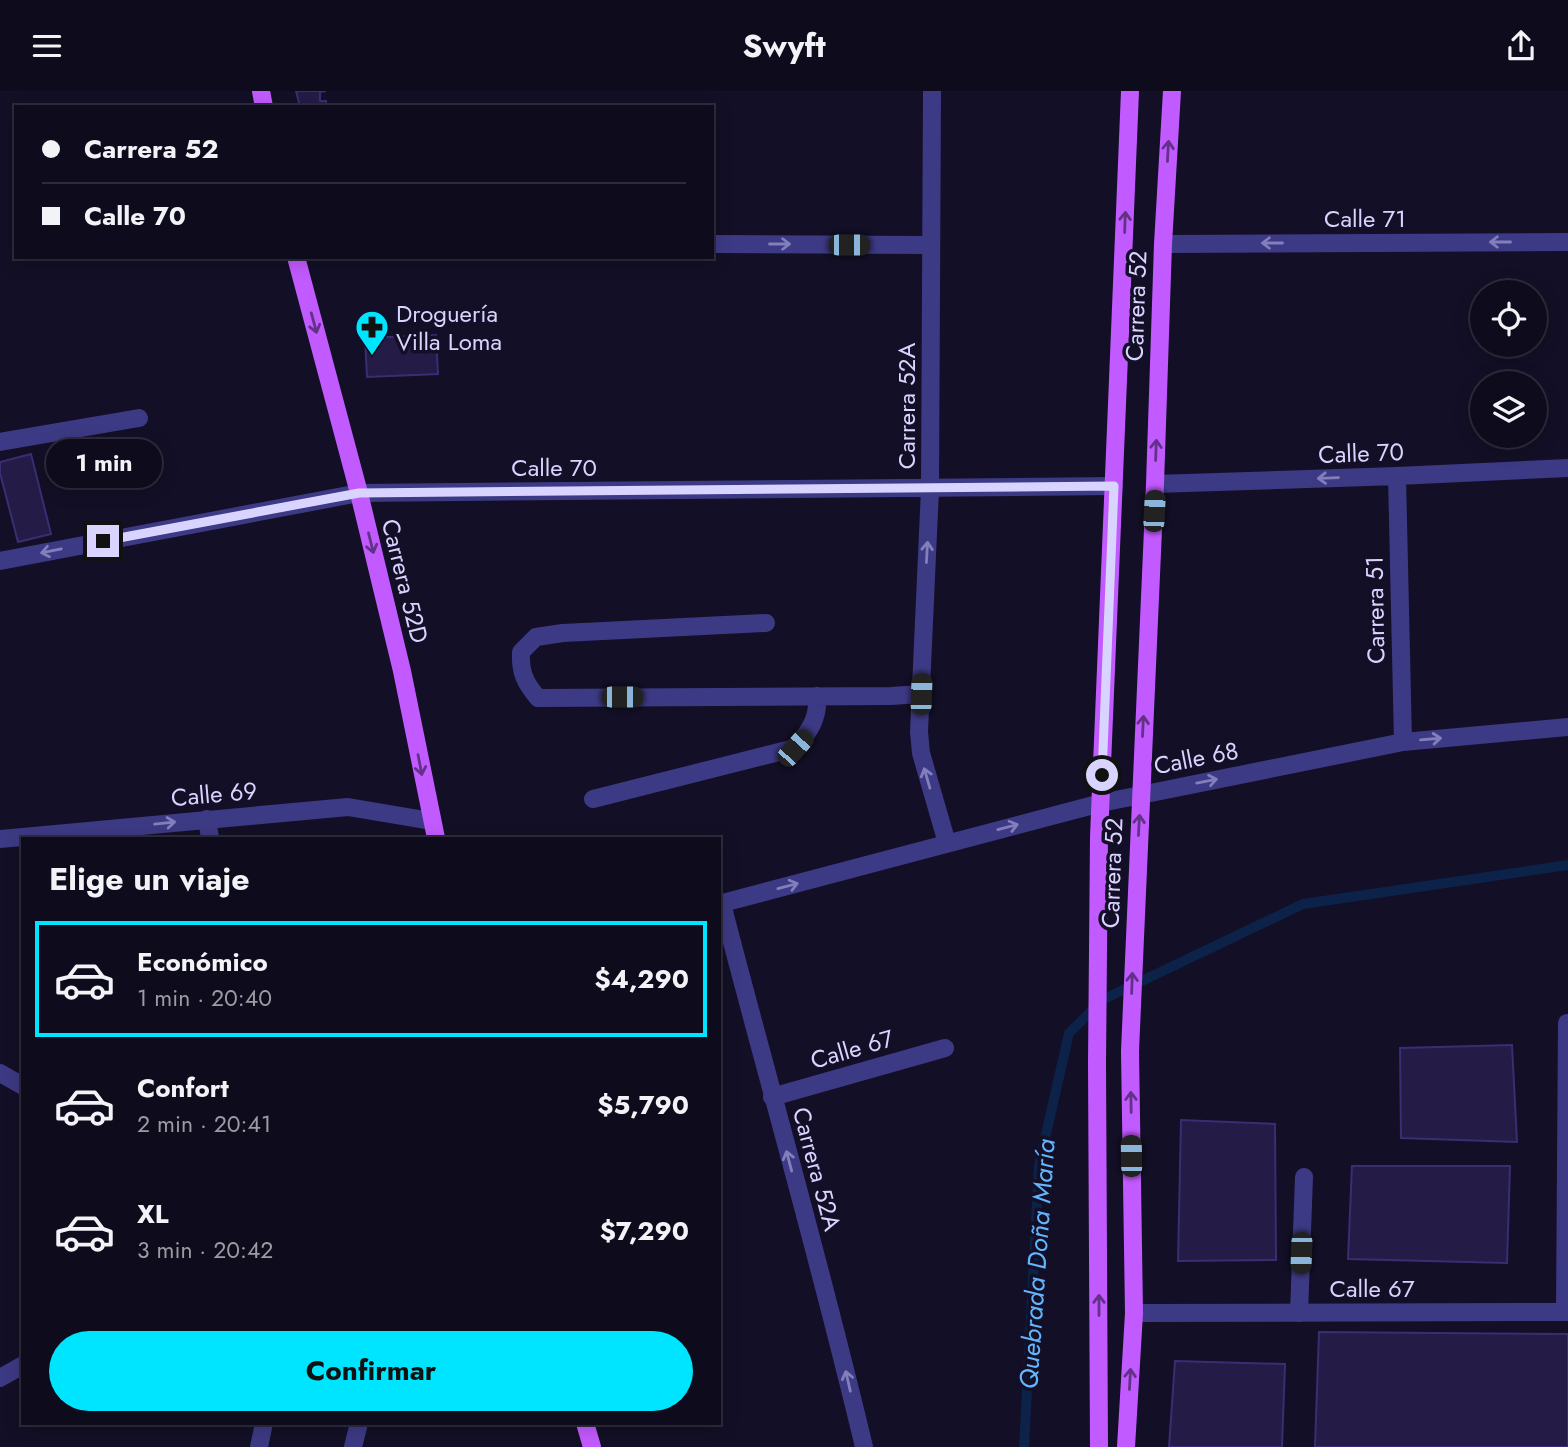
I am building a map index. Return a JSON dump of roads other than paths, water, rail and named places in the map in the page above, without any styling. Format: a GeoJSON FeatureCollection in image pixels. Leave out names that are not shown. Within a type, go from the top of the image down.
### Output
{"type":"FeatureCollection","features":[{"type":"Feature","properties":{"kind":"main road","name":"Carrera 52"},"geometry":{"type":"LineString","coordinates":[[1099,1447],[1099,868],[1130,91]]}},
{"type":"Feature","properties":{"kind":"main road","name":"Carrera 52"},"geometry":{"type":"LineString","coordinates":[[1126,1447],[1133,1313],[1130,1051],[1163,244],[1172,91]]}},
{"type":"Feature","properties":{"kind":"main road","name":"Carrera 52D"},"geometry":{"type":"LineString","coordinates":[[297,259],[359,493],[402,671],[434,829]]}},
{"type":"Feature","properties":{"kind":"main road"},"geometry":{"type":"LineString","coordinates":[[586,1425],[592,1447]]}},
{"type":"Feature","properties":{"kind":"street","name":"Carrera 52A"},"geometry":{"type":"LineString","coordinates":[[933,91],[930,489],[921,754],[947,843]]}},
{"type":"Feature","properties":{"kind":"street","name":"Calle 71"},"geometry":{"type":"LineString","coordinates":[[1163,244],[1568,242]]}},
{"type":"Feature","properties":{"kind":"street"},"geometry":{"type":"LineString","coordinates":[[714,244],[930,245]]}},
{"type":"Feature","properties":{"kind":"street"},"geometry":{"type":"LineString","coordinates":[[0,442],[139,418]]}},
{"type":"Feature","properties":{"kind":"street","name":"Calle 70"},"geometry":{"type":"LineString","coordinates":[[1155,484],[1568,468]]}},
{"type":"Feature","properties":{"kind":"street","name":"Carrera 51"},"geometry":{"type":"LineString","coordinates":[[1396,476],[1403,742]]}},
{"type":"Feature","properties":{"kind":"street","name":"Calle 70"},"geometry":{"type":"LineString","coordinates":[[0,561],[359,493],[1114,486]]}},
{"type":"Feature","properties":{"kind":"street"},"geometry":{"type":"LineString","coordinates":[[766,623],[563,633],[536,637],[521,652],[521,669],[527,686],[538,698],[921,694]]}},
{"type":"Feature","properties":{"kind":"street"},"geometry":{"type":"LineString","coordinates":[[593,799],[795,748],[814,721],[818,707],[817,696]]}},
{"type":"Feature","properties":{"kind":"street","name":"Calle 68"},"geometry":{"type":"LineString","coordinates":[[721,904],[1140,794],[1403,742],[1568,727]]}},
{"type":"Feature","properties":{"kind":"street","name":"Calle 69"},"geometry":{"type":"LineString","coordinates":[[0,839],[348,807],[434,829]]}},
{"type":"Feature","properties":{"kind":"street"},"geometry":{"type":"LineString","coordinates":[[207,819],[210,837]]}},
{"type":"Feature","properties":{"kind":"street","name":"Carrera 52A"},"geometry":{"type":"LineString","coordinates":[[721,904],[836,1332],[864,1447]]}},
{"type":"Feature","properties":{"kind":"street"},"geometry":{"type":"LineString","coordinates":[[1567,1023],[1567,1312]]}},
{"type":"Feature","properties":{"kind":"street","name":"Calle 67"},"geometry":{"type":"LineString","coordinates":[[772,1097],[945,1048]]}},
{"type":"Feature","properties":{"kind":"street"},"geometry":{"type":"LineString","coordinates":[[0,1073],[21,1085]]}},
{"type":"Feature","properties":{"kind":"street"},"geometry":{"type":"LineString","coordinates":[[1299,1313],[1304,1177]]}},
{"type":"Feature","properties":{"kind":"street","name":"Calle 67"},"geometry":{"type":"LineString","coordinates":[[1133,1313],[1567,1312]]}},
{"type":"Feature","properties":{"kind":"street"},"geometry":{"type":"LineString","coordinates":[[0,1378],[21,1365]]}},
{"type":"Feature","properties":{"kind":"street"},"geometry":{"type":"LineString","coordinates":[[259,1447],[264,1425]]}},
{"type":"Feature","properties":{"kind":"street"},"geometry":{"type":"LineString","coordinates":[[353,1447],[358,1425]]}},
{"type":"Feature","properties":{"kind":"waterway","name":"Quebrada Doña María"},"geometry":{"type":"LineString","coordinates":[[1024,1447],[1039,1165],[1069,1033],[1104,999],[1303,904],[1568,865]]}},
{"type":"Feature","properties":{"kind":"place","name":"Droguería Villa Loma"},"geometry":{"type":"Point","coordinates":[372,357]}}]}
